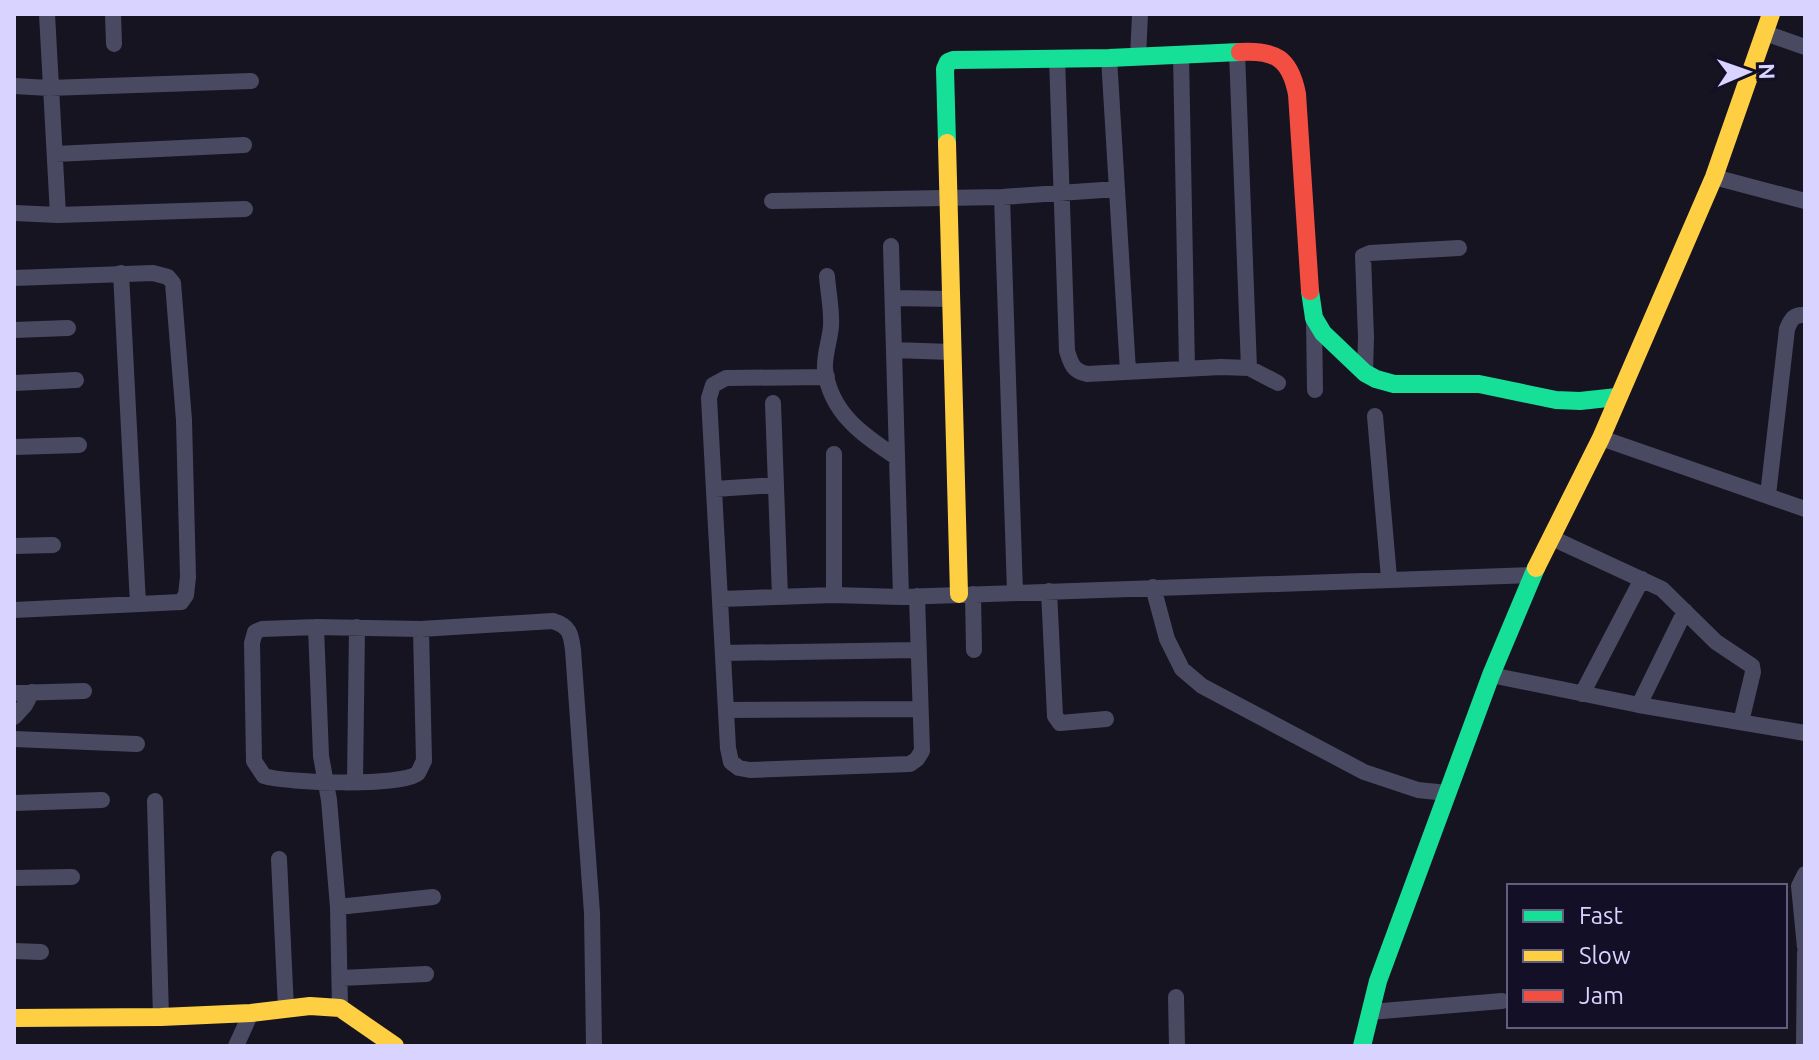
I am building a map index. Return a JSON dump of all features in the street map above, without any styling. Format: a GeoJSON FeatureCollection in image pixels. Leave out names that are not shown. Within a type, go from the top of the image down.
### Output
{"type":"FeatureCollection","features":[{"type":"Feature","properties":{"kind":"street"},"geometry":{"type":"LineString","coordinates":[[47,14],[58,215]]}},
{"type":"Feature","properties":{"kind":"street"},"geometry":{"type":"LineString","coordinates":[[113,14],[114,44]]}},
{"type":"Feature","properties":{"kind":"street"},"geometry":{"type":"LineString","coordinates":[[1138,57],[1140,14]]}},
{"type":"Feature","properties":{"kind":"street"},"geometry":{"type":"LineString","coordinates":[[1362,1046],[1378,981],[1491,675],[1533,575],[1601,438],[1714,177],[1771,14]]}},
{"type":"Feature","properties":{"kind":"street"},"geometry":{"type":"LineString","coordinates":[[1765,33],[1805,47]]}},
{"type":"Feature","properties":{"kind":"street"},"geometry":{"type":"LineString","coordinates":[[974,650],[966,594],[951,352],[945,69],[948,62],[961,59],[1109,58],[1264,51],[1287,62],[1293,75],[1314,318],[1315,390]]}},
{"type":"Feature","properties":{"kind":"street"},"geometry":{"type":"LineString","coordinates":[[1237,52],[1249,368]]}},
{"type":"Feature","properties":{"kind":"street"},"geometry":{"type":"LineString","coordinates":[[1181,55],[1187,368]]}},
{"type":"Feature","properties":{"kind":"street"},"geometry":{"type":"LineString","coordinates":[[1057,58],[1067,351],[1071,364],[1078,372],[1087,374],[1249,368],[1278,383]]}},
{"type":"Feature","properties":{"kind":"street"},"geometry":{"type":"LineString","coordinates":[[1109,58],[1128,371]]}},
{"type":"Feature","properties":{"kind":"street"},"geometry":{"type":"LineString","coordinates":[[14,86],[49,88],[251,81]]}},
{"type":"Feature","properties":{"kind":"street"},"geometry":{"type":"LineString","coordinates":[[55,154],[244,145]]}},
{"type":"Feature","properties":{"kind":"street"},"geometry":{"type":"LineString","coordinates":[[1714,177],[1805,201]]}},
{"type":"Feature","properties":{"kind":"street"},"geometry":{"type":"LineString","coordinates":[[772,201],[1002,197],[1117,189]]}},
{"type":"Feature","properties":{"kind":"street"},"geometry":{"type":"LineString","coordinates":[[1002,197],[1015,592]]}},
{"type":"Feature","properties":{"kind":"street"},"geometry":{"type":"LineString","coordinates":[[14,213],[58,215],[245,209]]}},
{"type":"Feature","properties":{"kind":"street"},"geometry":{"type":"LineString","coordinates":[[827,377],[726,378],[713,385],[709,398],[726,710],[731,762],[739,768],[910,764],[922,751],[918,650],[909,596],[896,457],[891,246]]}},
{"type":"Feature","properties":{"kind":"street"},"geometry":{"type":"LineString","coordinates":[[1365,373],[1363,256],[1370,253],[1459,248]]}},
{"type":"Feature","properties":{"kind":"street"},"geometry":{"type":"LineString","coordinates":[[121,273],[138,604]]}},
{"type":"Feature","properties":{"kind":"street"},"geometry":{"type":"LineString","coordinates":[[14,278],[161,274],[173,283],[184,420],[188,577],[186,595],[181,602],[14,610]]}},
{"type":"Feature","properties":{"kind":"street"},"geometry":{"type":"LineString","coordinates":[[827,276],[831,316],[825,359],[827,377],[838,408],[850,424],[896,457]]}},
{"type":"Feature","properties":{"kind":"street"},"geometry":{"type":"LineString","coordinates":[[893,298],[950,299]]}},
{"type":"Feature","properties":{"kind":"street"},"geometry":{"type":"LineString","coordinates":[[1768,495],[1787,329],[1790,320],[1801,315],[1805,298]]}},
{"type":"Feature","properties":{"kind":"street"},"geometry":{"type":"LineString","coordinates":[[1314,318],[1323,333],[1365,373],[1394,384],[1479,384],[1556,400],[1617,397]]}},
{"type":"Feature","properties":{"kind":"street"},"geometry":{"type":"LineString","coordinates":[[14,330],[68,328]]}},
{"type":"Feature","properties":{"kind":"street"},"geometry":{"type":"LineString","coordinates":[[894,350],[951,352]]}},
{"type":"Feature","properties":{"kind":"street"},"geometry":{"type":"LineString","coordinates":[[14,383],[76,380]]}},
{"type":"Feature","properties":{"kind":"street"},"geometry":{"type":"LineString","coordinates":[[773,403],[780,597]]}},
{"type":"Feature","properties":{"kind":"street"},"geometry":{"type":"LineString","coordinates":[[1375,416],[1389,578]]}},
{"type":"Feature","properties":{"kind":"street"},"geometry":{"type":"LineString","coordinates":[[1601,438],[1805,509]]}},
{"type":"Feature","properties":{"kind":"street"},"geometry":{"type":"LineString","coordinates":[[14,447],[79,445]]}},
{"type":"Feature","properties":{"kind":"street"},"geometry":{"type":"LineString","coordinates":[[834,454],[834,595]]}},
{"type":"Feature","properties":{"kind":"street"},"geometry":{"type":"LineString","coordinates":[[715,489],[776,485]]}},
{"type":"Feature","properties":{"kind":"street"},"geometry":{"type":"LineString","coordinates":[[1552,538],[1662,589],[1716,642],[1752,666],[1741,722]]}},
{"type":"Feature","properties":{"kind":"street"},"geometry":{"type":"LineString","coordinates":[[14,546],[53,545]]}},
{"type":"Feature","properties":{"kind":"street"},"geometry":{"type":"LineString","coordinates":[[721,599],[909,596],[1533,575]]}},
{"type":"Feature","properties":{"kind":"street"},"geometry":{"type":"LineString","coordinates":[[1582,694],[1642,579]]}},
{"type":"Feature","properties":{"kind":"street"},"geometry":{"type":"LineString","coordinates":[[1153,587],[1167,639],[1182,669],[1202,686],[1364,772],[1418,790],[1447,793]]}},
{"type":"Feature","properties":{"kind":"street"},"geometry":{"type":"LineString","coordinates":[[1049,591],[1055,716],[1060,723],[1067,724],[1106,719]]}},
{"type":"Feature","properties":{"kind":"street"},"geometry":{"type":"LineString","coordinates":[[1639,705],[1685,611]]}},
{"type":"Feature","properties":{"kind":"street"},"geometry":{"type":"LineString","coordinates":[[421,629],[424,761],[419,772],[408,778],[355,782],[278,781],[264,776],[254,761],[252,643],[255,632],[269,627],[421,629],[553,621],[564,625],[571,634],[592,913],[594,1046]]}},
{"type":"Feature","properties":{"kind":"street"},"geometry":{"type":"LineString","coordinates":[[316,627],[321,756],[338,907],[340,1008]]}},
{"type":"Feature","properties":{"kind":"street"},"geometry":{"type":"LineString","coordinates":[[355,782],[357,627]]}},
{"type":"Feature","properties":{"kind":"street"},"geometry":{"type":"LineString","coordinates":[[723,653],[918,650]]}},
{"type":"Feature","properties":{"kind":"street"},"geometry":{"type":"LineString","coordinates":[[1491,675],[1639,705],[1805,733]]}},
{"type":"Feature","properties":{"kind":"street"},"geometry":{"type":"LineString","coordinates":[[14,693],[84,691]]}},
{"type":"Feature","properties":{"kind":"street"},"geometry":{"type":"LineString","coordinates":[[14,717],[32,692]]}},
{"type":"Feature","properties":{"kind":"street"},"geometry":{"type":"LineString","coordinates":[[726,710],[920,709]]}},
{"type":"Feature","properties":{"kind":"street"},"geometry":{"type":"LineString","coordinates":[[14,739],[137,744]]}},
{"type":"Feature","properties":{"kind":"street"},"geometry":{"type":"LineString","coordinates":[[14,803],[102,800]]}},
{"type":"Feature","properties":{"kind":"street"},"geometry":{"type":"LineString","coordinates":[[155,801],[161,1017]]}},
{"type":"Feature","properties":{"kind":"street"},"geometry":{"type":"LineString","coordinates":[[279,859],[286,1009]]}},
{"type":"Feature","properties":{"kind":"street"},"geometry":{"type":"LineString","coordinates":[[1804,1046],[1805,950],[1799,886],[1805,874]]}},
{"type":"Feature","properties":{"kind":"street"},"geometry":{"type":"LineString","coordinates":[[14,878],[72,877]]}},
{"type":"Feature","properties":{"kind":"street"},"geometry":{"type":"LineString","coordinates":[[338,907],[433,897]]}},
{"type":"Feature","properties":{"kind":"street"},"geometry":{"type":"LineString","coordinates":[[14,951],[41,952]]}},
{"type":"Feature","properties":{"kind":"street"},"geometry":{"type":"LineString","coordinates":[[341,978],[426,974]]}},
{"type":"Feature","properties":{"kind":"street"},"geometry":{"type":"LineString","coordinates":[[1176,997],[1177,1046]]}},
{"type":"Feature","properties":{"kind":"street"},"geometry":{"type":"LineString","coordinates":[[1370,1012],[1502,1001]]}},
{"type":"Feature","properties":{"kind":"street"},"geometry":{"type":"LineString","coordinates":[[14,1018],[161,1017],[251,1013],[310,1006],[340,1008],[395,1046]]}},
{"type":"Feature","properties":{"kind":"street"},"geometry":{"type":"LineString","coordinates":[[236,1046],[251,1013]]}},
{"type":"Feature","properties":{"kind":"traffic: fast"},"geometry":{"type":"LineString","coordinates":[[947,143],[945,69],[948,62],[953,60],[1240,52]]}},
{"type":"Feature","properties":{"kind":"traffic: fast"},"geometry":{"type":"LineString","coordinates":[[1310,291],[1314,318],[1323,333],[1365,373],[1376,379],[1394,384],[1479,384],[1556,400],[1617,397]]}},
{"type":"Feature","properties":{"kind":"traffic: fast"},"geometry":{"type":"LineString","coordinates":[[1362,1046],[1378,981],[1491,675],[1536,568]]}},
{"type":"Feature","properties":{"kind":"traffic: slow"},"geometry":{"type":"LineString","coordinates":[[1536,568],[1601,438],[1714,177],[1771,14]]}},
{"type":"Feature","properties":{"kind":"traffic: slow"},"geometry":{"type":"LineString","coordinates":[[947,143],[959,594]]}},
{"type":"Feature","properties":{"kind":"traffic: slow"},"geometry":{"type":"LineString","coordinates":[[14,1018],[161,1017],[251,1013],[310,1006],[340,1008],[395,1046]]}},
{"type":"Feature","properties":{"kind":"traffic: jam"},"geometry":{"type":"LineString","coordinates":[[1240,52],[1272,55],[1285,64],[1294,82],[1310,291]]}}]}
